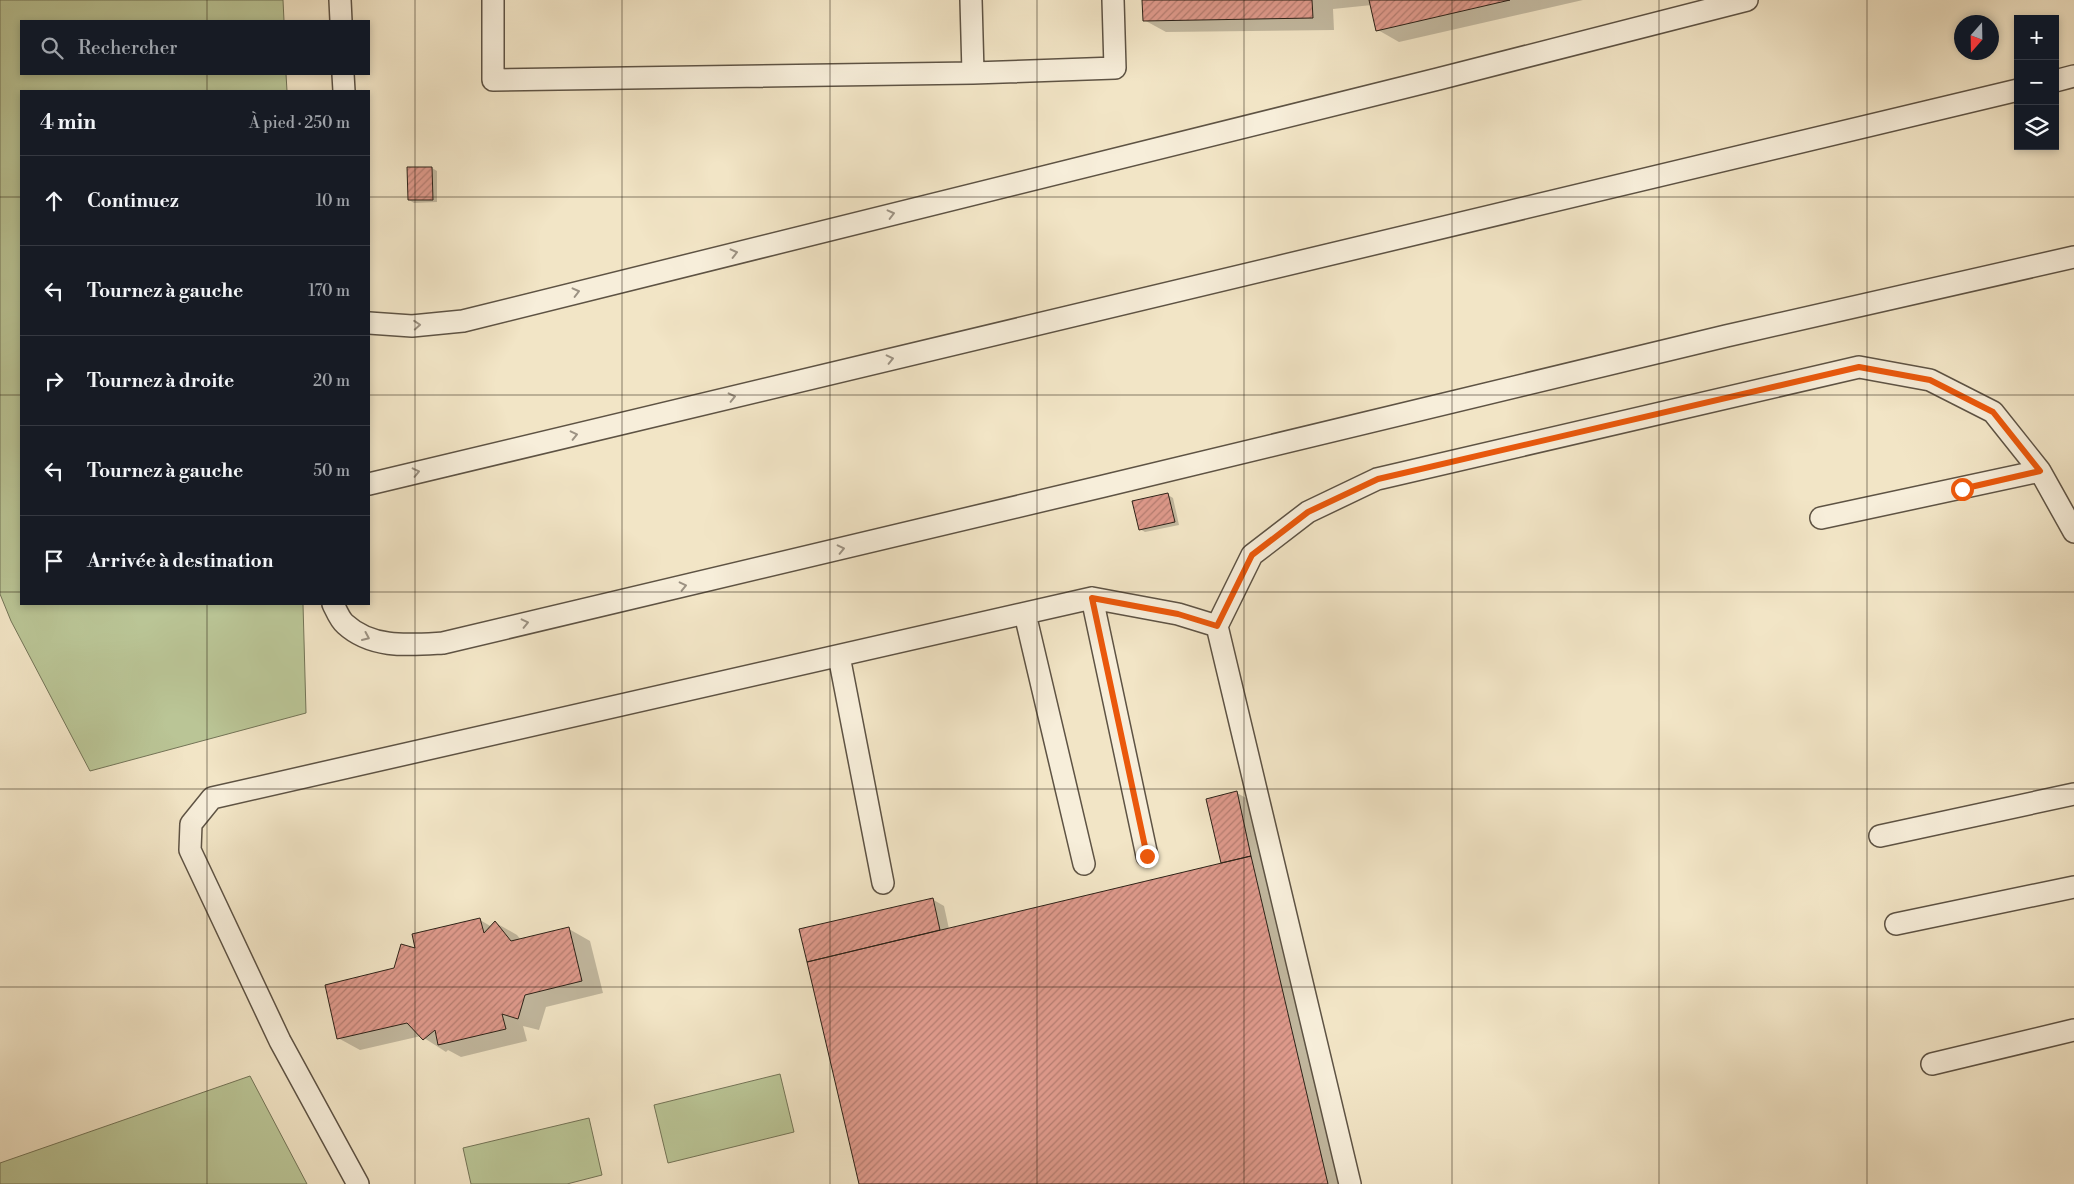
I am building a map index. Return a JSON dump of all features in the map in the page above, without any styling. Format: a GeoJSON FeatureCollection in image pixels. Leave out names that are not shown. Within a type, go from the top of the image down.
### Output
{"type":"FeatureCollection","features":[{"type":"Feature","properties":{"kind":"lane"},"geometry":{"type":"LineString","coordinates":[[340,0],[341,20]]}},
{"type":"Feature","properties":{"kind":"lane"},"geometry":{"type":"LineString","coordinates":[[493,0],[493,80],[973,73],[1114,68],[1114,0]]}},
{"type":"Feature","properties":{"kind":"lane"},"geometry":{"type":"LineString","coordinates":[[971,0],[973,73]]}},
{"type":"Feature","properties":{"kind":"lane"},"geometry":{"type":"LineString","coordinates":[[370,323],[412,326],[463,321],[1438,79],[1747,0]]}},
{"type":"Feature","properties":{"kind":"lane"},"geometry":{"type":"LineString","coordinates":[[343,75],[344,90]]}},
{"type":"Feature","properties":{"kind":"lane"},"geometry":{"type":"LineString","coordinates":[[2059,80],[2074,76]]}},
{"type":"Feature","properties":{"kind":"lane"},"geometry":{"type":"LineString","coordinates":[[370,484],[2014,91]]}},
{"type":"Feature","properties":{"kind":"lane"},"geometry":{"type":"LineString","coordinates":[[334,605],[344,624],[367,639],[402,646],[442,643],[1726,336],[2074,256]]}},
{"type":"Feature","properties":{"kind":"lane"},"geometry":{"type":"LineString","coordinates":[[1350,1184],[1217,626],[1252,555],[1308,512],[1378,479],[1859,367],[1930,380],[1993,412],[2040,471],[2074,532]]}},
{"type":"Feature","properties":{"kind":"lane"},"geometry":{"type":"LineString","coordinates":[[1821,518],[2040,471]]}},
{"type":"Feature","properties":{"kind":"lane"},"geometry":{"type":"LineString","coordinates":[[358,1184],[280,1040],[190,850],[191,824],[212,798],[1092,598],[1178,614],[1217,626]]}},
{"type":"Feature","properties":{"kind":"lane"},"geometry":{"type":"LineString","coordinates":[[1092,598],[1147,856]]}},
{"type":"Feature","properties":{"kind":"lane"},"geometry":{"type":"LineString","coordinates":[[1025,614],[1084,864]]}},
{"type":"Feature","properties":{"kind":"lane"},"geometry":{"type":"LineString","coordinates":[[839,656],[884,883]]}},
{"type":"Feature","properties":{"kind":"lane"},"geometry":{"type":"LineString","coordinates":[[1880,836],[2074,794]]}},
{"type":"Feature","properties":{"kind":"lane"},"geometry":{"type":"LineString","coordinates":[[1896,924],[2074,887]]}},
{"type":"Feature","properties":{"kind":"lane"},"geometry":{"type":"LineString","coordinates":[[1932,1064],[2074,1030]]}},
{"type":"Feature","properties":{"kind":"green space"},"geometry":{"type":"Polygon","coordinates":[[[0,0],[283,0],[284,20],[20,20],[20,75],[286,75],[287,90],[20,90],[20,605],[303,605],[306,713],[90,771],[11,621],[0,594],[0,0]]]}},
{"type":"Feature","properties":{"kind":"green space"},"geometry":{"type":"Polygon","coordinates":[[[780,1074],[794,1132],[668,1163],[654,1105],[780,1074]]]}},
{"type":"Feature","properties":{"kind":"green space"},"geometry":{"type":"Polygon","coordinates":[[[250,1076],[307,1184],[0,1184],[0,1163],[250,1076]]]}},
{"type":"Feature","properties":{"kind":"green space"},"geometry":{"type":"Polygon","coordinates":[[[589,1118],[602,1175],[567,1184],[471,1184],[463,1148],[589,1118]]]}},
{"type":"Feature","properties":{"kind":"building"},"geometry":{"type":"Polygon","coordinates":[[[1142,0],[1312,0],[1313,18],[1143,21],[1142,0]]]}},
{"type":"Feature","properties":{"kind":"building"},"geometry":{"type":"Polygon","coordinates":[[[1369,0],[1510,0],[1376,31],[1369,0]]]}},
{"type":"Feature","properties":{"kind":"building"},"geometry":{"type":"Polygon","coordinates":[[[407,167],[432,167],[433,200],[408,200],[407,167]]]}},
{"type":"Feature","properties":{"kind":"building"},"geometry":{"type":"Polygon","coordinates":[[[1168,493],[1175,522],[1139,530],[1132,501],[1168,493]]]}},
{"type":"Feature","properties":{"kind":"building"},"geometry":{"type":"Polygon","coordinates":[[[1237,791],[1251,856],[1221,863],[1206,799],[1237,791]]]}},
{"type":"Feature","properties":{"kind":"building"},"geometry":{"type":"Polygon","coordinates":[[[1251,856],[1328,1184],[859,1184],[807,962],[1251,856]]]}},
{"type":"Feature","properties":{"kind":"building"},"geometry":{"type":"Polygon","coordinates":[[[933,898],[940,930],[807,962],[799,929],[933,898]]]}},
{"type":"Feature","properties":{"kind":"building"},"geometry":{"type":"Polygon","coordinates":[[[480,918],[484,933],[495,921],[511,941],[569,927],[582,981],[525,995],[518,1019],[502,1014],[506,1029],[438,1045],[435,1030],[423,1040],[407,1023],[337,1039],[325,985],[394,968],[401,944],[415,948],[412,934],[480,918]]]}},
{"type":"Feature","properties":{"kind":"route"},"geometry":{"type":"LineString","coordinates":[[1147,856],[1092,598],[1178,614],[1217,626],[1252,555],[1308,512],[1378,479],[1859,367],[1930,380],[1993,412],[2040,471],[1962,489]]}}]}
